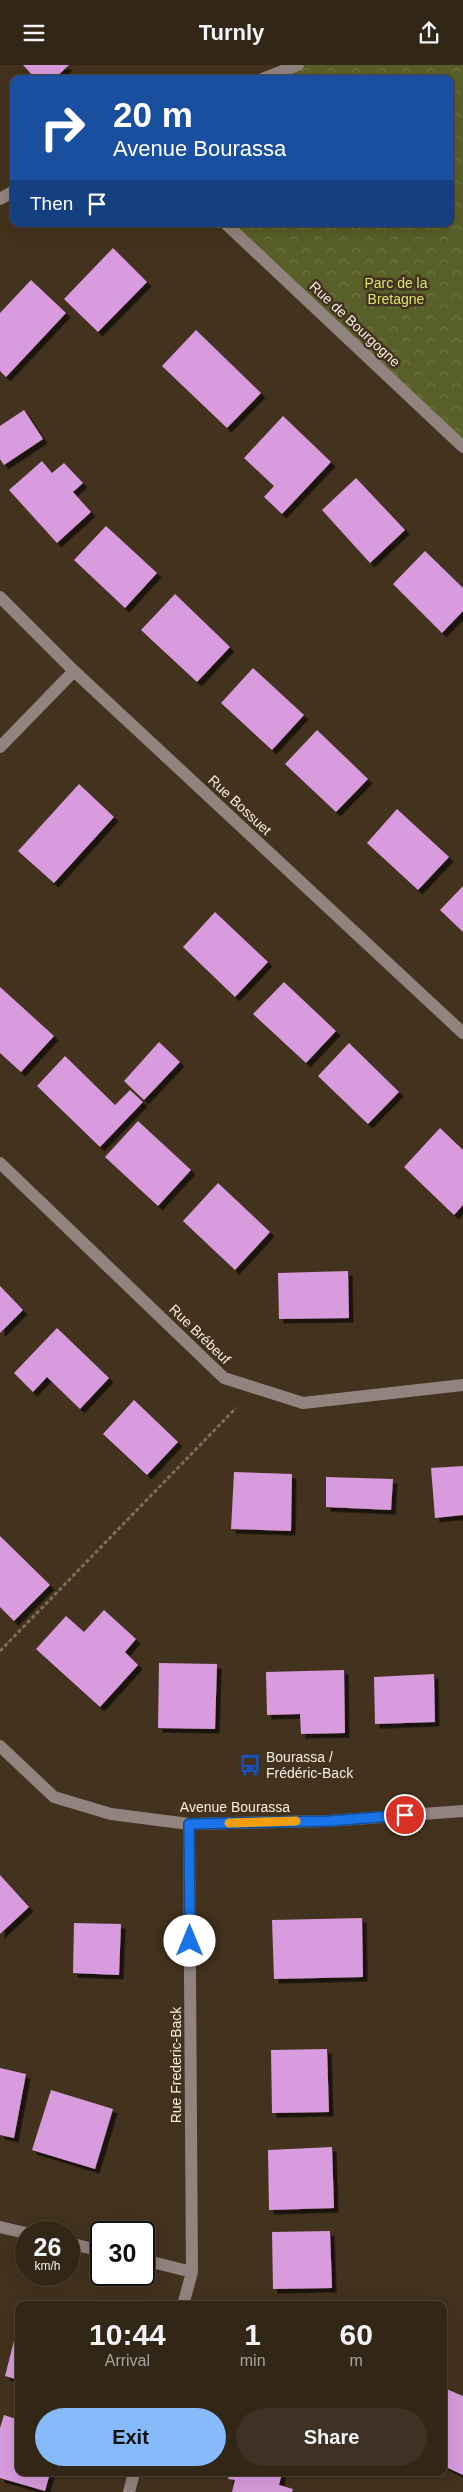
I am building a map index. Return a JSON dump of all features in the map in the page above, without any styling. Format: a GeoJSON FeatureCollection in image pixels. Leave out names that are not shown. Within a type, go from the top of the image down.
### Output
{"type":"FeatureCollection","features":[{"type":"Feature","properties":{"kind":"street"},"geometry":{"type":"LineString","coordinates":[[272,75],[298,65]]}},
{"type":"Feature","properties":{"kind":"street","name":"Rue de Bourgogne"},"geometry":{"type":"LineString","coordinates":[[229,227],[463,447]]}},
{"type":"Feature","properties":{"kind":"street","name":"Rue Bossuet"},"geometry":{"type":"LineString","coordinates":[[0,597],[74,671],[463,1033]]}},
{"type":"Feature","properties":{"kind":"street"},"geometry":{"type":"LineString","coordinates":[[0,747],[74,671]]}},
{"type":"Feature","properties":{"kind":"street","name":"Rue Brébeuf"},"geometry":{"type":"LineString","coordinates":[[0,1163],[224,1378],[303,1403],[463,1385]]}},
{"type":"Feature","properties":{"kind":"street","name":"Avenue Bourassa"},"geometry":{"type":"LineString","coordinates":[[0,1746],[54,1797],[110,1814],[189,1824],[329,1821],[463,1811]]}},
{"type":"Feature","properties":{"kind":"street","name":"Rue Frederic-Back"},"geometry":{"type":"LineString","coordinates":[[184,2301],[192,2272],[189,1824]]}},
{"type":"Feature","properties":{"kind":"street"},"geometry":{"type":"LineString","coordinates":[[0,2227],[15,2230]]}},
{"type":"Feature","properties":{"kind":"street"},"geometry":{"type":"LineString","coordinates":[[155,2263],[192,2272]]}},
{"type":"Feature","properties":{"kind":"street"},"geometry":{"type":"LineString","coordinates":[[128,2492],[133,2476]]}},
{"type":"Feature","properties":{"kind":"path"},"geometry":{"type":"LineString","coordinates":[[0,1651],[256,1388]]}},
{"type":"Feature","properties":{"kind":"green space","name":"Parc de la Bretagne"},"geometry":{"type":"Polygon","coordinates":[[[298,65],[463,65],[463,447],[229,227],[454,227],[454,75],[272,75],[298,65]]]}},
{"type":"Feature","properties":{"kind":"building"},"geometry":{"type":"Polygon","coordinates":[[[23,65],[69,65],[58,75],[32,75],[23,65]]]}},
{"type":"Feature","properties":{"kind":"building"},"geometry":{"type":"Polygon","coordinates":[[[113,248],[147,282],[98,332],[64,299],[113,248]]]}},
{"type":"Feature","properties":{"kind":"building"},"geometry":{"type":"Polygon","coordinates":[[[31,280],[66,313],[6,377],[0,371],[0,313],[31,280]]]}},
{"type":"Feature","properties":{"kind":"building"},"geometry":{"type":"Polygon","coordinates":[[[196,330],[261,393],[227,428],[162,366],[196,330]]]}},
{"type":"Feature","properties":{"kind":"building"},"geometry":{"type":"Polygon","coordinates":[[[24,410],[43,439],[4,465],[0,459],[0,426],[24,410]]]}},
{"type":"Feature","properties":{"kind":"building"},"geometry":{"type":"Polygon","coordinates":[[[283,416],[331,462],[282,514],[264,497],[274,486],[244,458],[283,416]]]}},
{"type":"Feature","properties":{"kind":"building"},"geometry":{"type":"Polygon","coordinates":[[[42,461],[52,473],[64,463],[83,483],[73,492],[91,512],[57,543],[9,490],[42,461]]]}},
{"type":"Feature","properties":{"kind":"building"},"geometry":{"type":"Polygon","coordinates":[[[356,478],[405,530],[370,563],[322,510],[356,478]]]}},
{"type":"Feature","properties":{"kind":"building"},"geometry":{"type":"Polygon","coordinates":[[[106,526],[157,573],[125,608],[74,560],[106,526]]]}},
{"type":"Feature","properties":{"kind":"building"},"geometry":{"type":"Polygon","coordinates":[[[425,551],[463,588],[463,611],[442,633],[393,584],[425,551]]]}},
{"type":"Feature","properties":{"kind":"building"},"geometry":{"type":"Polygon","coordinates":[[[175,594],[230,647],[197,682],[141,630],[175,594]]]}},
{"type":"Feature","properties":{"kind":"building"},"geometry":{"type":"Polygon","coordinates":[[[253,668],[304,715],[272,750],[221,703],[253,668]]]}},
{"type":"Feature","properties":{"kind":"building"},"geometry":{"type":"Polygon","coordinates":[[[317,730],[368,779],[336,812],[285,764],[317,730]]]}},
{"type":"Feature","properties":{"kind":"building"},"geometry":{"type":"Polygon","coordinates":[[[79,784],[114,817],[54,883],[18,851],[79,784]]]}},
{"type":"Feature","properties":{"kind":"building"},"geometry":{"type":"Polygon","coordinates":[[[397,809],[449,857],[418,890],[367,843],[397,809]]]}},
{"type":"Feature","properties":{"kind":"building"},"geometry":{"type":"Polygon","coordinates":[[[463,886],[463,932],[440,910],[463,886]]]}},
{"type":"Feature","properties":{"kind":"building"},"geometry":{"type":"Polygon","coordinates":[[[215,912],[268,962],[235,997],[183,947],[215,912]]]}},
{"type":"Feature","properties":{"kind":"building"},"geometry":{"type":"Polygon","coordinates":[[[284,982],[336,1031],[306,1063],[253,1014],[284,982]]]}},
{"type":"Feature","properties":{"kind":"building"},"geometry":{"type":"Polygon","coordinates":[[[0,987],[54,1036],[21,1072],[0,1053],[0,987]]]}},
{"type":"Feature","properties":{"kind":"building"},"geometry":{"type":"Polygon","coordinates":[[[159,1042],[180,1062],[144,1100],[124,1081],[159,1042]]]}},
{"type":"Feature","properties":{"kind":"building"},"geometry":{"type":"Polygon","coordinates":[[[349,1043],[399,1092],[368,1124],[318,1076],[349,1043]]]}},
{"type":"Feature","properties":{"kind":"building"},"geometry":{"type":"Polygon","coordinates":[[[65,1056],[115,1105],[130,1090],[143,1102],[100,1147],[37,1086],[65,1056]]]}},
{"type":"Feature","properties":{"kind":"building"},"geometry":{"type":"Polygon","coordinates":[[[138,1121],[191,1170],[158,1206],[105,1157],[138,1121]]]}},
{"type":"Feature","properties":{"kind":"building"},"geometry":{"type":"Polygon","coordinates":[[[440,1128],[463,1150],[463,1205],[454,1215],[404,1167],[440,1128]]]}},
{"type":"Feature","properties":{"kind":"building"},"geometry":{"type":"Polygon","coordinates":[[[218,1183],[270,1232],[235,1270],[183,1221],[218,1183]]]}},
{"type":"Feature","properties":{"kind":"building"},"geometry":{"type":"Polygon","coordinates":[[[348,1271],[349,1318],[279,1319],[278,1273],[348,1271]]]}},
{"type":"Feature","properties":{"kind":"building"},"geometry":{"type":"Polygon","coordinates":[[[0,1286],[23,1310],[0,1333],[0,1286]]]}},
{"type":"Feature","properties":{"kind":"building"},"geometry":{"type":"Polygon","coordinates":[[[57,1328],[109,1378],[80,1409],[47,1377],[33,1392],[14,1373],[57,1328]]]}},
{"type":"Feature","properties":{"kind":"building"},"geometry":{"type":"Polygon","coordinates":[[[134,1400],[178,1442],[147,1475],[103,1434],[134,1400]]]}},
{"type":"Feature","properties":{"kind":"building"},"geometry":{"type":"Polygon","coordinates":[[[463,1466],[463,1515],[435,1518],[431,1468],[463,1466]]]}},
{"type":"Feature","properties":{"kind":"building"},"geometry":{"type":"Polygon","coordinates":[[[234,1472],[292,1474],[291,1531],[231,1529],[234,1472]]]}},
{"type":"Feature","properties":{"kind":"building"},"geometry":{"type":"Polygon","coordinates":[[[326,1477],[393,1479],[391,1510],[326,1507],[326,1477]]]}},
{"type":"Feature","properties":{"kind":"building"},"geometry":{"type":"Polygon","coordinates":[[[0,1536],[50,1585],[14,1621],[0,1607],[0,1536]]]}},
{"type":"Feature","properties":{"kind":"building"},"geometry":{"type":"Polygon","coordinates":[[[104,1610],[136,1639],[125,1652],[138,1665],[100,1707],[36,1649],[66,1616],[84,1632],[104,1610]]]}},
{"type":"Feature","properties":{"kind":"building"},"geometry":{"type":"Polygon","coordinates":[[[159,1663],[217,1664],[215,1729],[158,1728],[159,1663]]]}},
{"type":"Feature","properties":{"kind":"building"},"geometry":{"type":"Polygon","coordinates":[[[344,1670],[345,1733],[301,1734],[300,1714],[267,1715],[266,1672],[344,1670]]]}},
{"type":"Feature","properties":{"kind":"building"},"geometry":{"type":"Polygon","coordinates":[[[434,1674],[435,1722],[375,1724],[374,1677],[434,1674]]]}},
{"type":"Feature","properties":{"kind":"building"},"geometry":{"type":"Polygon","coordinates":[[[0,1875],[29,1907],[0,1934],[0,1875]]]}},
{"type":"Feature","properties":{"kind":"building"},"geometry":{"type":"Polygon","coordinates":[[[362,1918],[363,1977],[274,1979],[272,1920],[362,1918]]]}},
{"type":"Feature","properties":{"kind":"building"},"geometry":{"type":"Polygon","coordinates":[[[74,1923],[121,1924],[119,1975],[73,1973],[74,1923]]]}},
{"type":"Feature","properties":{"kind":"building"},"geometry":{"type":"Polygon","coordinates":[[[327,2049],[329,2112],[272,2113],[271,2050],[327,2049]]]}},
{"type":"Feature","properties":{"kind":"building"},"geometry":{"type":"Polygon","coordinates":[[[0,2068],[26,2074],[14,2138],[0,2135],[0,2068]]]}},
{"type":"Feature","properties":{"kind":"building"},"geometry":{"type":"Polygon","coordinates":[[[51,2090],[113,2109],[95,2169],[32,2150],[51,2090]]]}},
{"type":"Feature","properties":{"kind":"building"},"geometry":{"type":"Polygon","coordinates":[[[332,2147],[334,2208],[269,2210],[268,2150],[332,2147]]]}},
{"type":"Feature","properties":{"kind":"building"},"geometry":{"type":"Polygon","coordinates":[[[330,2231],[332,2288],[273,2289],[272,2232],[330,2231]]]}},
{"type":"Feature","properties":{"kind":"building"},"geometry":{"type":"Polygon","coordinates":[[[15,2337],[15,2379],[5,2376],[15,2337]]]}},
{"type":"Feature","properties":{"kind":"building"},"geometry":{"type":"Polygon","coordinates":[[[447,2389],[463,2396],[463,2475],[447,2467],[447,2389]]]}},
{"type":"Feature","properties":{"kind":"building"},"geometry":{"type":"Polygon","coordinates":[[[4,2415],[15,2419],[15,2476],[49,2476],[45,2491],[0,2478],[0,2428],[4,2415]]]}},
{"type":"Feature","properties":{"kind":"building"},"geometry":{"type":"Polygon","coordinates":[[[229,2476],[281,2476],[279,2485],[293,2489],[292,2492],[232,2492],[235,2480],[228,2479],[229,2476]]]}},
{"type":"Feature","properties":{"kind":"slow traffic"},"geometry":{"type":"LineString","coordinates":[[229,1823],[296,1821]]}},
{"type":"Feature","properties":{"kind":"place","name":"Bourassa / Frédéric-Back"},"geometry":{"type":"Point","coordinates":[250,1765]}},
{"type":"Feature","properties":{"kind":"route"},"geometry":{"type":"LineString","coordinates":[[190,1941],[189,1824],[329,1821],[405,1815]]}}]}
